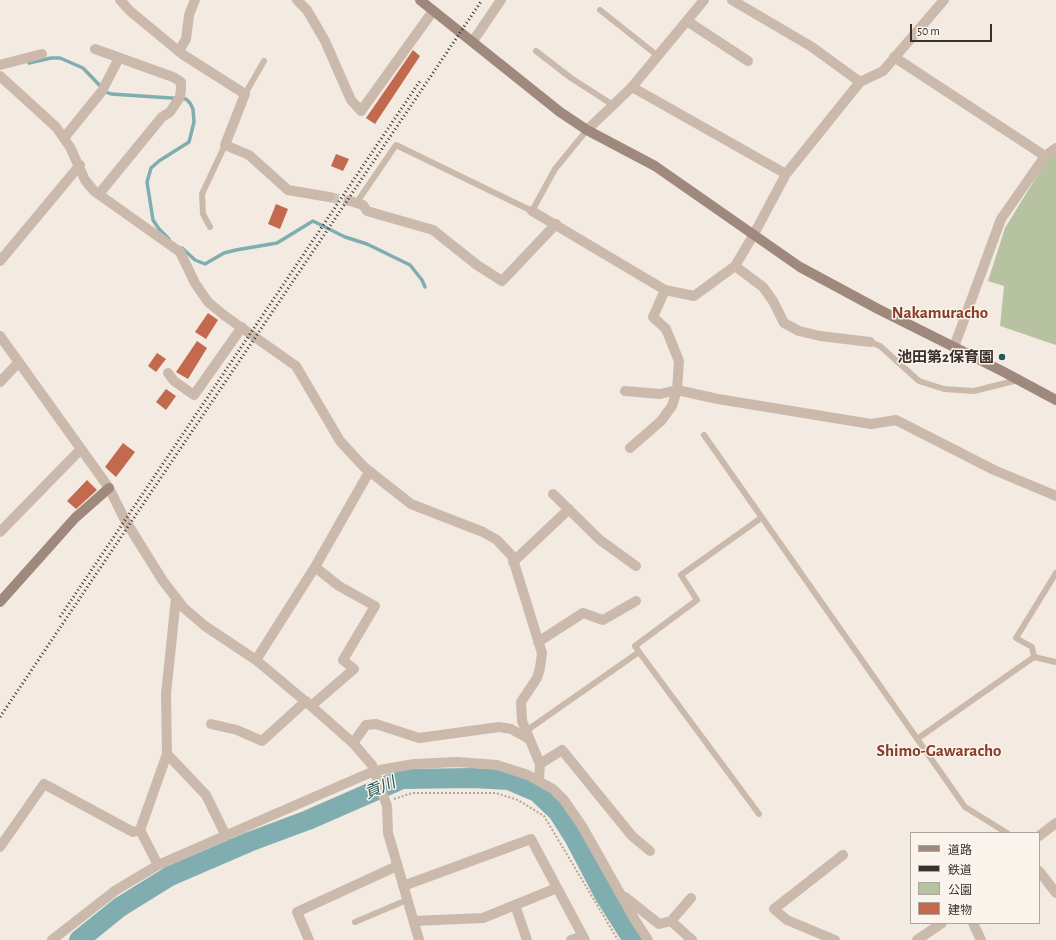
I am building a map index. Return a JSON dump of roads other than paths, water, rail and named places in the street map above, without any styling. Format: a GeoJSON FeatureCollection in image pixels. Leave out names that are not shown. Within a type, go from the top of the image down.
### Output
{"type":"FeatureCollection","features":[{"type":"Feature","properties":{"kind":"street"},"geometry":{"type":"LineString","coordinates":[[120,0],[130,11],[179,51],[245,94],[225,145],[249,155],[288,190],[329,196]]}},
{"type":"Feature","properties":{"kind":"street"},"geometry":{"type":"LineString","coordinates":[[179,51],[186,39],[189,15],[195,0]]}},
{"type":"Feature","properties":{"kind":"street"},"geometry":{"type":"LineString","coordinates":[[297,0],[307,10],[326,41],[351,100],[361,111],[433,11]]}},
{"type":"Feature","properties":{"kind":"street"},"geometry":{"type":"LineString","coordinates":[[420,0],[560,112],[586,130],[655,166],[800,267],[878,309],[1056,400]]}},
{"type":"Feature","properties":{"kind":"street"},"geometry":{"type":"LineString","coordinates":[[473,41],[501,0]]}},
{"type":"Feature","properties":{"kind":"street"},"geometry":{"type":"LineString","coordinates":[[586,130],[632,87],[704,0]]}},
{"type":"Feature","properties":{"kind":"street"},"geometry":{"type":"LineString","coordinates":[[732,0],[812,47],[860,82]]}},
{"type":"Feature","properties":{"kind":"street"},"geometry":{"type":"LineString","coordinates":[[532,211],[665,290],[694,296],[735,266],[786,174],[860,82],[882,71],[944,0]]}},
{"type":"Feature","properties":{"kind":"street"},"geometry":{"type":"LineString","coordinates":[[686,21],[748,61]]}},
{"type":"Feature","properties":{"kind":"street"},"geometry":{"type":"LineString","coordinates":[[95,49],[173,77],[181,82],[180,97],[170,112],[162,117],[99,194]]}},
{"type":"Feature","properties":{"kind":"street"},"geometry":{"type":"LineString","coordinates":[[0,65],[42,54]]}},
{"type":"Feature","properties":{"kind":"street"},"geometry":{"type":"LineString","coordinates":[[894,57],[1045,156]]}},
{"type":"Feature","properties":{"kind":"street"},"geometry":{"type":"LineString","coordinates":[[64,138],[102,91],[118,58]]}},
{"type":"Feature","properties":{"kind":"street"},"geometry":{"type":"LineString","coordinates":[[0,76],[56,127],[80,165],[85,180],[99,194],[180,252],[208,302],[296,366],[340,441],[370,472],[411,504],[484,532],[497,540],[512,556],[542,653],[537,678],[521,702],[522,721],[540,764],[539,780]]}},
{"type":"Feature","properties":{"kind":"street"},"geometry":{"type":"LineString","coordinates":[[632,87],[786,174]]}},
{"type":"Feature","properties":{"kind":"street"},"geometry":{"type":"LineString","coordinates":[[954,347],[1001,219],[1045,156],[1056,148]]}},
{"type":"Feature","properties":{"kind":"street"},"geometry":{"type":"LineString","coordinates":[[0,261],[80,165]]}},
{"type":"Feature","properties":{"kind":"street"},"geometry":{"type":"LineString","coordinates":[[354,202],[363,205],[367,211],[433,230],[477,265],[502,281],[556,224]]}},
{"type":"Feature","properties":{"kind":"street"},"geometry":{"type":"LineString","coordinates":[[735,266],[763,287],[773,301],[784,323],[799,332],[870,342]]}},
{"type":"Feature","properties":{"kind":"street"},"geometry":{"type":"LineString","coordinates":[[630,448],[661,422],[672,406],[677,390],[679,361],[666,329],[653,316],[665,290]]}},
{"type":"Feature","properties":{"kind":"street"},"geometry":{"type":"LineString","coordinates":[[168,372],[174,381],[194,395],[242,327]]}},
{"type":"Feature","properties":{"kind":"street"},"geometry":{"type":"LineString","coordinates":[[0,336],[109,488],[128,526],[163,581],[184,608],[205,626],[256,660],[309,704],[353,743],[372,765],[387,806],[388,833],[419,940]]}},
{"type":"Feature","properties":{"kind":"street"},"geometry":{"type":"LineString","coordinates":[[0,382],[19,362]]}},
{"type":"Feature","properties":{"kind":"street"},"geometry":{"type":"LineString","coordinates":[[624,391],[660,394],[677,390],[718,399],[871,424],[896,420],[994,470],[1056,495]]}},
{"type":"Feature","properties":{"kind":"street"},"geometry":{"type":"LineString","coordinates":[[0,532],[4,521],[81,449]]}},
{"type":"Feature","properties":{"kind":"street"},"geometry":{"type":"LineString","coordinates":[[256,660],[315,567],[370,472]]}},
{"type":"Feature","properties":{"kind":"street"},"geometry":{"type":"LineString","coordinates":[[0,602],[75,518],[109,488]]}},
{"type":"Feature","properties":{"kind":"street"},"geometry":{"type":"LineString","coordinates":[[553,494],[600,540],[636,566]]}},
{"type":"Feature","properties":{"kind":"street"},"geometry":{"type":"LineString","coordinates":[[513,562],[569,510]]}},
{"type":"Feature","properties":{"kind":"street"},"geometry":{"type":"LineString","coordinates":[[211,724],[238,730],[262,741],[354,669],[343,660],[375,606],[339,586],[315,567]]}},
{"type":"Feature","properties":{"kind":"street"},"geometry":{"type":"LineString","coordinates":[[158,865],[140,830],[167,754],[166,694],[176,598]]}},
{"type":"Feature","properties":{"kind":"street"},"geometry":{"type":"LineString","coordinates":[[538,642],[583,613],[603,620],[636,601]]}},
{"type":"Feature","properties":{"kind":"street"},"geometry":{"type":"LineString","coordinates":[[353,743],[366,725],[376,724],[419,738],[498,727],[511,729],[527,735]]}},
{"type":"Feature","properties":{"kind":"street"},"geometry":{"type":"LineString","coordinates":[[540,764],[562,750],[632,836],[650,851]]}},
{"type":"Feature","properties":{"kind":"street"},"geometry":{"type":"LineString","coordinates":[[167,754],[206,795],[226,836]]}},
{"type":"Feature","properties":{"kind":"street"},"geometry":{"type":"LineString","coordinates":[[52,940],[116,890],[158,865],[375,774],[414,764],[457,762],[497,765],[539,780],[553,789],[564,800],[582,826],[648,940]]}},
{"type":"Feature","properties":{"kind":"street"},"geometry":{"type":"LineString","coordinates":[[0,847],[44,784],[133,832],[140,830]]}},
{"type":"Feature","properties":{"kind":"street"},"geometry":{"type":"LineString","coordinates":[[1040,835],[1056,823]]}},
{"type":"Feature","properties":{"kind":"street"},"geometry":{"type":"LineString","coordinates":[[403,886],[531,839],[584,938],[571,940]]}},
{"type":"Feature","properties":{"kind":"street"},"geometry":{"type":"LineString","coordinates":[[835,940],[787,920],[774,909],[843,856]]}},
{"type":"Feature","properties":{"kind":"street"},"geometry":{"type":"LineString","coordinates":[[309,940],[297,912],[397,866]]}},
{"type":"Feature","properties":{"kind":"street"},"geometry":{"type":"LineString","coordinates":[[1040,872],[1056,893]]}},
{"type":"Feature","properties":{"kind":"street"},"geometry":{"type":"LineString","coordinates":[[414,921],[483,918],[557,888]]}},
{"type":"Feature","properties":{"kind":"street"},"geometry":{"type":"LineString","coordinates":[[620,894],[659,924],[671,921],[691,898]]}},
{"type":"Feature","properties":{"kind":"street"},"geometry":{"type":"LineString","coordinates":[[515,905],[527,940]]}},
{"type":"Feature","properties":{"kind":"street"},"geometry":{"type":"LineString","coordinates":[[671,921],[692,940]]}},
{"type":"Feature","properties":{"kind":"street"},"geometry":{"type":"LineString","coordinates":[[917,940],[941,924]]}},
{"type":"Feature","properties":{"kind":"street"},"geometry":{"type":"LineString","coordinates":[[973,924],[981,940]]}},
{"type":"Feature","properties":{"kind":"lane"},"geometry":{"type":"LineString","coordinates":[[600,10],[658,56]]}},
{"type":"Feature","properties":{"kind":"lane"},"geometry":{"type":"LineString","coordinates":[[536,51],[570,78],[613,105]]}},
{"type":"Feature","properties":{"kind":"lane"},"geometry":{"type":"LineString","coordinates":[[245,94],[264,61]]}},
{"type":"Feature","properties":{"kind":"lane"},"geometry":{"type":"LineString","coordinates":[[354,202],[396,145],[532,211],[555,169],[586,130]]}},
{"type":"Feature","properties":{"kind":"lane"},"geometry":{"type":"LineString","coordinates":[[210,227],[203,214],[202,194],[225,145]]}},
{"type":"Feature","properties":{"kind":"lane"},"geometry":{"type":"LineString","coordinates":[[870,342],[880,346],[919,382],[944,389],[974,391],[1018,380]]}},
{"type":"Feature","properties":{"kind":"lane"},"geometry":{"type":"LineString","coordinates":[[704,435],[965,807],[1005,832]]}},
{"type":"Feature","properties":{"kind":"lane"},"geometry":{"type":"LineString","coordinates":[[759,814],[635,646],[697,600],[681,575],[762,518]]}},
{"type":"Feature","properties":{"kind":"lane"},"geometry":{"type":"LineString","coordinates":[[1034,657],[1032,647],[1016,638],[1056,573]]}},
{"type":"Feature","properties":{"kind":"lane"},"geometry":{"type":"LineString","coordinates":[[527,735],[639,652]]}},
{"type":"Feature","properties":{"kind":"lane"},"geometry":{"type":"LineString","coordinates":[[917,739],[1034,657],[1056,662]]}},
{"type":"Feature","properties":{"kind":"lane"},"geometry":{"type":"LineString","coordinates":[[355,922],[407,900]]}},
{"type":"Feature","properties":{"kind":"waterway"},"geometry":{"type":"LineString","coordinates":[[29,63],[51,58],[60,58],[83,68],[106,92],[111,94],[186,99],[190,103],[193,109],[194,122],[189,142],[159,161],[151,168],[147,182],[153,220],[159,229],[169,239]]}},
{"type":"Feature","properties":{"kind":"waterway"},"geometry":{"type":"LineString","coordinates":[[182,248],[195,260],[205,264],[224,253],[277,243],[313,221],[345,237],[367,244],[410,265],[422,280],[425,287]]}},
{"type":"Feature","properties":{"kind":"waterway","name":"貢川"},"geometry":{"type":"LineString","coordinates":[[79,940],[120,907],[170,876],[249,842],[308,820],[402,779],[473,778],[509,780],[537,792],[558,812],[574,837],[605,896],[633,940]]}},
{"type":"Feature","properties":{"kind":"tunnel"},"geometry":{"type":"LineString","coordinates":[[329,197],[350,201]]}},
{"type":"Feature","properties":{"kind":"railway"},"geometry":{"type":"LineString","coordinates":[[0,717],[482,0]]}},
{"type":"Feature","properties":{"kind":"railway"},"geometry":{"type":"LineString","coordinates":[[60,617],[420,81]]}},
{"type":"Feature","properties":{"kind":"place","name":"池田第2保育園"},"geometry":{"type":"Point","coordinates":[1002,357]}},
{"type":"Feature","properties":{"kind":"district","name":"Nakamuracho"},"geometry":{"type":"Point","coordinates":[940,313]}},
{"type":"Feature","properties":{"kind":"district","name":"Shimo-Gawaracho"},"geometry":{"type":"Point","coordinates":[939,751]}}]}
